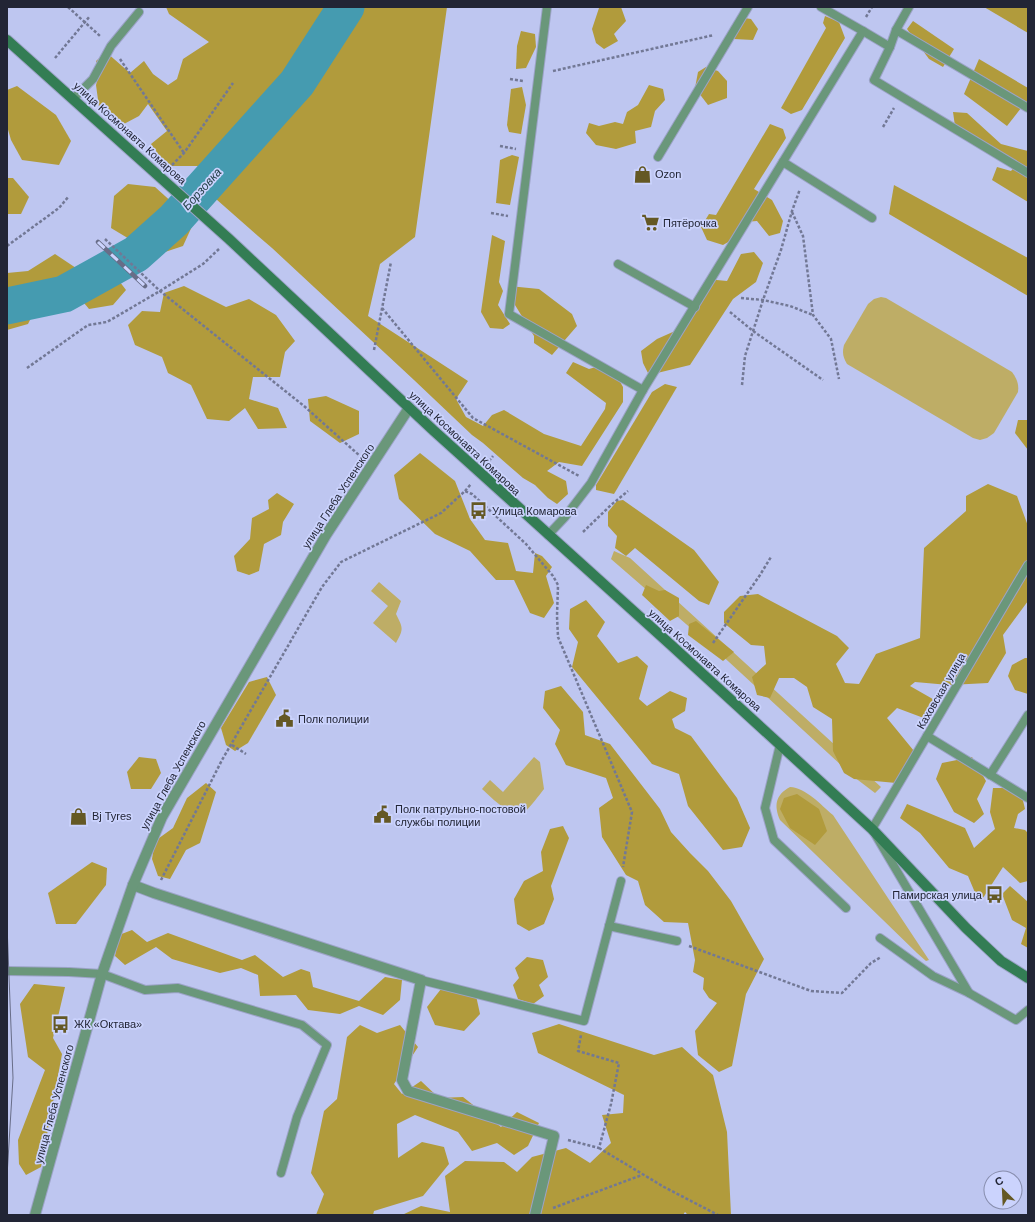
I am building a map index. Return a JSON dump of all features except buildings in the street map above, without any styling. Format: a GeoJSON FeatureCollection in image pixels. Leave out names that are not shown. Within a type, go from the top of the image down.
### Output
{"type":"FeatureCollection","features":[{"type":"Feature","properties":{"kind":"street","name":"улица Космонавта Комарова"},"geometry":{"type":"LineString","coordinates":[[7,40],[229,239],[548,535],[872,829],[966,928],[1001,961],[1028,978]]}},
{"type":"Feature","properties":{"kind":"street","name":"улица Глеба Успенского"},"geometry":{"type":"LineString","coordinates":[[35,1215],[102,974],[133,885],[162,817],[326,535],[410,408]]}},
{"type":"Feature","properties":{"kind":"street"},"geometry":{"type":"LineString","coordinates":[[133,885],[421,980],[402,1080],[408,1091],[554,1136],[535,1215]]}},
{"type":"Feature","properties":{"kind":"lane"},"geometry":{"type":"LineString","coordinates":[[547,7],[509,314],[643,390]]}},
{"type":"Feature","properties":{"kind":"lane"},"geometry":{"type":"LineString","coordinates":[[658,157],[748,7]]}},
{"type":"Feature","properties":{"kind":"lane"},"geometry":{"type":"LineString","coordinates":[[821,7],[890,47]]}},
{"type":"Feature","properties":{"kind":"lane"},"geometry":{"type":"LineString","coordinates":[[909,7],[896,30],[890,47],[874,80],[1028,173]]}},
{"type":"Feature","properties":{"kind":"lane"},"geometry":{"type":"LineString","coordinates":[[73,99],[93,78],[111,46],[139,12]]}},
{"type":"Feature","properties":{"kind":"lane"},"geometry":{"type":"LineString","coordinates":[[896,30],[1028,108]]}},
{"type":"Feature","properties":{"kind":"lane"},"geometry":{"type":"LineString","coordinates":[[548,535],[565,517],[591,482],[643,390],[863,31]]}},
{"type":"Feature","properties":{"kind":"lane"},"geometry":{"type":"LineString","coordinates":[[783,162],[872,218]]}},
{"type":"Feature","properties":{"kind":"lane"},"geometry":{"type":"LineString","coordinates":[[618,264],[695,307]]}},
{"type":"Feature","properties":{"kind":"lane","name":"Каховская улица"},"geometry":{"type":"LineString","coordinates":[[872,829],[1028,565]]}},
{"type":"Feature","properties":{"kind":"lane"},"geometry":{"type":"LineString","coordinates":[[990,775],[1028,714]]}},
{"type":"Feature","properties":{"kind":"lane"},"geometry":{"type":"LineString","coordinates":[[927,736],[1028,798]]}},
{"type":"Feature","properties":{"kind":"lane"},"geometry":{"type":"LineString","coordinates":[[780,745],[765,808],[774,840],[846,908]]}},
{"type":"Feature","properties":{"kind":"lane"},"geometry":{"type":"LineString","coordinates":[[872,829],[969,993]]}},
{"type":"Feature","properties":{"kind":"lane"},"geometry":{"type":"LineString","coordinates":[[421,980],[584,1021],[621,881]]}},
{"type":"Feature","properties":{"kind":"lane"},"geometry":{"type":"LineString","coordinates":[[609,926],[677,941]]}},
{"type":"Feature","properties":{"kind":"lane"},"geometry":{"type":"LineString","coordinates":[[880,938],[934,976],[969,993],[1016,1020],[1028,1010]]}},
{"type":"Feature","properties":{"kind":"lane"},"geometry":{"type":"LineString","coordinates":[[7,971],[55,971],[102,974],[145,990],[178,988],[302,1025],[327,1045],[297,1117],[281,1173]]}},
{"type":"Feature","properties":{"kind":"path"},"geometry":{"type":"LineString","coordinates":[[68,7],[111,46],[184,153]]}},
{"type":"Feature","properties":{"kind":"path"},"geometry":{"type":"LineString","coordinates":[[55,58],[90,16]]}},
{"type":"Feature","properties":{"kind":"path"},"geometry":{"type":"LineString","coordinates":[[539,74],[734,30]]}},
{"type":"Feature","properties":{"kind":"path"},"geometry":{"type":"LineString","coordinates":[[172,166],[184,153],[232,83]]}},
{"type":"Feature","properties":{"kind":"path"},"geometry":{"type":"LineString","coordinates":[[883,127],[901,96]]}},
{"type":"Feature","properties":{"kind":"path"},"geometry":{"type":"LineString","coordinates":[[742,385],[744,356],[781,250],[792,211],[806,176]]}},
{"type":"Feature","properties":{"kind":"path"},"geometry":{"type":"LineString","coordinates":[[7,246],[59,208],[69,196]]}},
{"type":"Feature","properties":{"kind":"path"},"geometry":{"type":"LineString","coordinates":[[792,211],[803,236],[813,315],[831,339],[839,379]]}},
{"type":"Feature","properties":{"kind":"path"},"geometry":{"type":"LineString","coordinates":[[104,239],[160,291],[304,406],[371,466]]}},
{"type":"Feature","properties":{"kind":"path"},"geometry":{"type":"LineString","coordinates":[[27,368],[88,325],[107,322],[203,264],[229,239]]}},
{"type":"Feature","properties":{"kind":"path"},"geometry":{"type":"LineString","coordinates":[[374,350],[391,262]]}},
{"type":"Feature","properties":{"kind":"path"},"geometry":{"type":"LineString","coordinates":[[741,298],[763,300],[790,306],[813,315]]}},
{"type":"Feature","properties":{"kind":"path"},"geometry":{"type":"LineString","coordinates":[[382,308],[473,418],[591,482]]}},
{"type":"Feature","properties":{"kind":"path"},"geometry":{"type":"LineString","coordinates":[[730,312],[753,331],[823,380]]}},
{"type":"Feature","properties":{"kind":"path"},"geometry":{"type":"LineString","coordinates":[[154,893],[222,760],[322,587],[341,562],[441,513],[465,491],[472,494],[526,544],[553,576],[558,585],[558,637],[632,812],[621,881]]}},
{"type":"Feature","properties":{"kind":"path"},"geometry":{"type":"LineString","coordinates":[[583,532],[628,491]]}},
{"type":"Feature","properties":{"kind":"path"},"geometry":{"type":"LineString","coordinates":[[713,643],[752,587],[771,556]]}},
{"type":"Feature","properties":{"kind":"path"},"geometry":{"type":"LineString","coordinates":[[232,745],[246,754]]}},
{"type":"Feature","properties":{"kind":"path"},"geometry":{"type":"LineString","coordinates":[[677,941],[811,991],[842,993],[871,963],[896,949]]}},
{"type":"Feature","properties":{"kind":"path"},"geometry":{"type":"LineString","coordinates":[[584,1021],[578,1050],[619,1063],[611,1104],[599,1148]]}},
{"type":"Feature","properties":{"kind":"path"},"geometry":{"type":"LineString","coordinates":[[554,1136],[599,1148],[664,1187],[718,1215]]}},
{"type":"Feature","properties":{"kind":"path"},"geometry":{"type":"LineString","coordinates":[[550,1210],[642,1174]]}},
{"type":"Feature","properties":{"kind":"shaded area"},"geometry":{"type":"Polygon","coordinates":[[[166,7],[447,7],[415,237],[380,264],[368,316],[468,381],[456,399],[466,417],[483,426],[492,415],[504,410],[544,434],[581,446],[605,409],[606,403],[566,373],[573,362],[589,369],[596,367],[619,380],[623,387],[623,402],[582,466],[559,462],[547,471],[566,481],[568,494],[557,504],[548,498],[535,485],[523,478],[472,435],[272,248],[216,199],[220,184],[206,166],[165,166],[151,144],[167,131],[148,104],[139,116],[122,125],[99,107],[96,85],[100,71],[96,61],[106,52],[130,73],[144,61],[153,74],[168,85],[177,79],[183,59],[209,42],[169,14],[166,7]]]}},
{"type":"Feature","properties":{"kind":"shaded area"},"geometry":{"type":"Polygon","coordinates":[[[621,7],[626,21],[614,34],[618,41],[604,49],[596,43],[592,29],[599,8],[621,7]]]}},
{"type":"Feature","properties":{"kind":"shaded area"},"geometry":{"type":"Polygon","coordinates":[[[984,7],[1028,7],[1028,33],[984,7]]]}},
{"type":"Feature","properties":{"kind":"shaded area"},"geometry":{"type":"Polygon","coordinates":[[[825,16],[839,22],[845,38],[802,110],[791,114],[781,108],[826,28],[823,23],[825,16]]]}},
{"type":"Feature","properties":{"kind":"shaded area"},"geometry":{"type":"Polygon","coordinates":[[[738,17],[751,19],[758,29],[753,40],[734,39],[730,28],[738,17]]]}},
{"type":"Feature","properties":{"kind":"shaded area"},"geometry":{"type":"Polygon","coordinates":[[[913,21],[954,49],[943,67],[929,59],[907,29],[913,21]]]}},
{"type":"Feature","properties":{"kind":"shaded area"},"geometry":{"type":"Polygon","coordinates":[[[521,31],[535,34],[536,47],[526,68],[516,69],[517,46],[521,31]]]}},
{"type":"Feature","properties":{"kind":"shaded area"},"geometry":{"type":"Polygon","coordinates":[[[979,59],[1028,88],[1028,105],[1025,103],[1007,126],[964,94],[979,59]]]}},
{"type":"Feature","properties":{"kind":"shaded area"},"geometry":{"type":"Polygon","coordinates":[[[706,67],[718,71],[727,81],[727,98],[708,105],[695,88],[698,72],[706,67]]]}},
{"type":"Feature","properties":{"kind":"shaded area"},"geometry":{"type":"Polygon","coordinates":[[[649,85],[663,89],[665,100],[655,111],[651,127],[635,131],[636,143],[616,149],[596,145],[586,133],[589,123],[599,126],[615,122],[623,124],[627,112],[638,105],[649,85]]]}},
{"type":"Feature","properties":{"kind":"shaded area"},"geometry":{"type":"Polygon","coordinates":[[[17,86],[56,115],[71,141],[59,165],[22,160],[11,140],[7,126],[7,90],[17,86]]]}},
{"type":"Feature","properties":{"kind":"shaded area"},"geometry":{"type":"Polygon","coordinates":[[[522,87],[526,105],[521,134],[509,132],[507,125],[511,89],[522,87]]]}},
{"type":"Feature","properties":{"kind":"shaded area"},"geometry":{"type":"Polygon","coordinates":[[[953,112],[967,113],[1001,144],[1028,151],[1028,202],[992,180],[997,167],[1011,171],[1016,165],[955,126],[953,112]]]}},
{"type":"Feature","properties":{"kind":"shaded area"},"geometry":{"type":"Polygon","coordinates":[[[770,124],[783,129],[786,138],[754,189],[772,200],[783,221],[780,233],[769,236],[757,221],[744,222],[730,241],[723,245],[707,240],[701,227],[709,214],[716,215],[770,124]]]}},
{"type":"Feature","properties":{"kind":"shaded area"},"geometry":{"type":"Polygon","coordinates":[[[512,155],[519,157],[510,205],[496,203],[500,160],[512,155]]]}},
{"type":"Feature","properties":{"kind":"shaded area"},"geometry":{"type":"Polygon","coordinates":[[[7,178],[13,178],[29,197],[21,214],[7,214],[7,178]]]}},
{"type":"Feature","properties":{"kind":"shaded area"},"geometry":{"type":"Polygon","coordinates":[[[128,184],[155,187],[194,222],[183,246],[156,255],[111,228],[114,196],[128,184]]]}},
{"type":"Feature","properties":{"kind":"shaded area"},"geometry":{"type":"Polygon","coordinates":[[[894,185],[1028,258],[1028,296],[889,214],[894,185]]]}},
{"type":"Feature","properties":{"kind":"shaded area"},"geometry":{"type":"Polygon","coordinates":[[[492,235],[505,241],[499,282],[503,291],[498,305],[510,324],[503,329],[490,328],[481,312],[492,235]]]}},
{"type":"Feature","properties":{"kind":"shaded area"},"geometry":{"type":"Polygon","coordinates":[[[754,252],[763,263],[756,282],[733,299],[690,365],[649,375],[643,363],[641,351],[657,339],[675,331],[706,279],[727,281],[741,254],[754,252]]]}},
{"type":"Feature","properties":{"kind":"shaded area"},"geometry":{"type":"Polygon","coordinates":[[[55,254],[79,270],[107,265],[126,290],[113,305],[89,309],[66,281],[49,292],[7,296],[7,273],[28,271],[55,254]]]}},
{"type":"Feature","properties":{"kind":"shaded area"},"geometry":{"type":"Polygon","coordinates":[[[184,286],[226,307],[249,299],[276,315],[295,341],[285,352],[280,377],[253,377],[249,399],[278,408],[287,428],[258,429],[245,408],[229,421],[207,419],[191,385],[168,373],[162,357],[135,345],[128,325],[142,311],[160,312],[164,293],[184,286]]]}},
{"type":"Feature","properties":{"kind":"shaded area"},"geometry":{"type":"Polygon","coordinates":[[[509,286],[539,289],[572,314],[577,326],[552,355],[534,343],[534,336],[507,295],[509,286]]]}},
{"type":"Feature","properties":{"kind":"shaded area"},"geometry":{"type":"Polygon","coordinates":[[[881,297],[886,298],[1012,372],[1017,382],[1018,392],[994,433],[987,438],[980,440],[973,438],[847,364],[843,355],[844,345],[868,304],[874,299],[881,297]]]}},
{"type":"Feature","properties":{"kind":"shaded area"},"geometry":{"type":"Polygon","coordinates":[[[12,303],[35,310],[28,324],[7,330],[7,305],[12,303]]]}},
{"type":"Feature","properties":{"kind":"shaded area"},"geometry":{"type":"Polygon","coordinates":[[[665,384],[677,387],[614,494],[596,490],[596,485],[652,392],[665,384]]]}},
{"type":"Feature","properties":{"kind":"shaded area"},"geometry":{"type":"Polygon","coordinates":[[[326,396],[359,411],[359,434],[340,443],[310,421],[308,399],[326,396]]]}},
{"type":"Feature","properties":{"kind":"shaded area"},"geometry":{"type":"Polygon","coordinates":[[[1018,420],[1028,420],[1028,450],[1015,433],[1018,420]]]}},
{"type":"Feature","properties":{"kind":"shaded area"},"geometry":{"type":"Polygon","coordinates":[[[420,453],[455,481],[470,519],[485,540],[508,543],[516,571],[533,573],[535,553],[542,556],[552,567],[546,576],[554,603],[544,618],[530,613],[514,580],[496,580],[470,551],[435,534],[399,499],[394,475],[420,453]]]}},
{"type":"Feature","properties":{"kind":"shaded area"},"geometry":{"type":"Polygon","coordinates":[[[988,484],[1017,496],[1028,526],[1028,601],[1003,635],[1006,653],[988,683],[949,685],[915,682],[910,686],[938,702],[929,720],[897,708],[887,718],[914,751],[896,783],[854,779],[844,773],[833,751],[832,719],[813,707],[807,687],[794,678],[779,678],[770,698],[757,695],[752,677],[766,664],[764,646],[751,645],[724,623],[724,612],[740,596],[758,594],[837,636],[849,648],[836,664],[845,683],[859,684],[876,654],[920,638],[924,548],[966,511],[966,496],[988,484]]]}},
{"type":"Feature","properties":{"kind":"shaded area"},"geometry":{"type":"Polygon","coordinates":[[[277,493],[294,504],[283,522],[281,535],[264,544],[259,571],[249,575],[237,571],[234,556],[250,539],[252,518],[269,509],[268,500],[277,493]]]}},
{"type":"Feature","properties":{"kind":"shaded area"},"geometry":{"type":"Polygon","coordinates":[[[623,500],[694,550],[719,582],[709,605],[699,601],[635,548],[626,556],[615,548],[617,536],[608,526],[608,512],[617,501],[623,500]]]}},
{"type":"Feature","properties":{"kind":"shaded area"},"geometry":{"type":"Polygon","coordinates":[[[614,551],[630,558],[881,787],[875,793],[854,777],[716,650],[611,559],[614,551]]]}},
{"type":"Feature","properties":{"kind":"shaded area"},"geometry":{"type":"Polygon","coordinates":[[[379,582],[401,601],[396,614],[402,628],[396,643],[373,623],[388,606],[371,591],[379,582]]]}},
{"type":"Feature","properties":{"kind":"shaded area"},"geometry":{"type":"Polygon","coordinates":[[[646,585],[659,591],[665,590],[679,598],[679,616],[670,621],[642,595],[646,585]]]}},
{"type":"Feature","properties":{"kind":"shaded area"},"geometry":{"type":"Polygon","coordinates":[[[586,600],[605,622],[597,636],[618,663],[637,656],[648,666],[639,699],[647,706],[670,691],[687,698],[685,711],[672,719],[675,728],[691,736],[737,798],[750,828],[742,847],[723,850],[688,806],[679,774],[652,764],[572,667],[578,642],[569,629],[570,609],[586,600]]]}},
{"type":"Feature","properties":{"kind":"shaded area"},"geometry":{"type":"Polygon","coordinates":[[[696,621],[734,652],[723,661],[688,635],[689,624],[696,621]]]}},
{"type":"Feature","properties":{"kind":"shaded area"},"geometry":{"type":"Polygon","coordinates":[[[1025,658],[1028,658],[1028,694],[1015,690],[1008,676],[1012,665],[1025,658]]]}},
{"type":"Feature","properties":{"kind":"shaded area"},"geometry":{"type":"Polygon","coordinates":[[[267,677],[276,695],[248,743],[235,751],[226,745],[221,728],[249,682],[267,677]]]}},
{"type":"Feature","properties":{"kind":"shaded area"},"geometry":{"type":"Polygon","coordinates":[[[561,686],[583,712],[585,735],[610,744],[660,809],[671,832],[708,871],[731,901],[764,959],[746,994],[732,1066],[719,1072],[698,1055],[695,1031],[717,1003],[709,998],[703,989],[704,978],[693,972],[695,960],[688,923],[664,922],[645,905],[638,881],[626,875],[602,837],[599,808],[613,798],[606,778],[566,765],[555,744],[560,730],[543,708],[545,691],[561,686]]]}},
{"type":"Feature","properties":{"kind":"shaded area"},"geometry":{"type":"Polygon","coordinates":[[[139,757],[156,759],[161,773],[151,789],[131,789],[127,772],[139,757]]]}},
{"type":"Feature","properties":{"kind":"shaded area"},"geometry":{"type":"Polygon","coordinates":[[[534,757],[540,762],[544,789],[525,811],[520,813],[508,810],[496,802],[482,789],[490,780],[503,792],[534,757]]]}},
{"type":"Feature","properties":{"kind":"shaded area"},"geometry":{"type":"Polygon","coordinates":[[[972,757],[986,781],[977,799],[984,814],[974,823],[954,812],[936,779],[942,763],[972,757]]]}},
{"type":"Feature","properties":{"kind":"shaded area"},"geometry":{"type":"Polygon","coordinates":[[[206,783],[216,792],[200,843],[186,850],[170,879],[158,876],[152,859],[155,841],[173,828],[187,798],[206,783]]]}},
{"type":"Feature","properties":{"kind":"shaded area"},"geometry":{"type":"Polygon","coordinates":[[[790,787],[807,793],[833,815],[929,960],[926,961],[917,953],[780,820],[777,810],[777,801],[781,794],[790,787]]]}},
{"type":"Feature","properties":{"kind":"shaded area"},"geometry":{"type":"Polygon","coordinates":[[[993,788],[1020,788],[1025,809],[1018,814],[1014,828],[1025,830],[1028,833],[1028,881],[1020,883],[1003,867],[983,898],[976,895],[968,876],[949,868],[920,833],[900,818],[907,804],[965,828],[974,848],[995,829],[990,812],[993,788]]]}},
{"type":"Feature","properties":{"kind":"shaded area"},"geometry":{"type":"Polygon","coordinates":[[[797,794],[819,809],[827,831],[815,845],[790,828],[780,809],[784,798],[797,794]]]}},
{"type":"Feature","properties":{"kind":"shaded area"},"geometry":{"type":"Polygon","coordinates":[[[563,826],[569,838],[551,886],[554,899],[544,924],[529,931],[517,924],[514,899],[524,881],[543,871],[541,852],[550,829],[563,826]]]}},
{"type":"Feature","properties":{"kind":"shaded area"},"geometry":{"type":"Polygon","coordinates":[[[92,862],[107,868],[106,885],[76,924],[56,924],[48,893],[92,862]]]}},
{"type":"Feature","properties":{"kind":"shaded area"},"geometry":{"type":"Polygon","coordinates":[[[1010,886],[1028,902],[1028,948],[1021,944],[1026,928],[1012,920],[1002,894],[1010,886]]]}},
{"type":"Feature","properties":{"kind":"shaded area"},"geometry":{"type":"Polygon","coordinates":[[[132,930],[147,942],[168,933],[242,960],[255,955],[283,977],[301,969],[310,972],[313,987],[359,1001],[385,977],[402,980],[400,1000],[383,1015],[359,1006],[340,1014],[308,1010],[296,995],[260,996],[258,975],[241,968],[220,973],[172,959],[156,947],[125,965],[115,956],[119,935],[132,930]]]}},
{"type":"Feature","properties":{"kind":"shaded area"},"geometry":{"type":"Polygon","coordinates":[[[527,957],[543,960],[548,977],[539,985],[544,996],[533,1004],[518,999],[513,985],[519,978],[515,968],[527,957]]]}},
{"type":"Feature","properties":{"kind":"shaded area"},"geometry":{"type":"Polygon","coordinates":[[[34,984],[65,987],[53,1038],[62,1054],[41,1167],[26,1175],[19,1164],[18,1140],[45,1070],[28,1057],[20,1004],[34,984]]]}},
{"type":"Feature","properties":{"kind":"shaded area"},"geometry":{"type":"Polygon","coordinates":[[[441,989],[475,991],[480,1014],[464,1031],[435,1025],[427,1007],[441,989]]]}},
{"type":"Feature","properties":{"kind":"shaded area"},"geometry":{"type":"Polygon","coordinates":[[[559,1024],[654,1055],[682,1047],[713,1075],[727,1132],[731,1215],[688,1215],[685,1212],[683,1215],[402,1215],[421,1206],[450,1212],[445,1176],[465,1161],[504,1162],[517,1172],[532,1157],[566,1148],[590,1163],[611,1143],[602,1115],[623,1113],[624,1095],[538,1053],[532,1033],[559,1024]]]}},
{"type":"Feature","properties":{"kind":"shaded area"},"geometry":{"type":"Polygon","coordinates":[[[360,1025],[377,1033],[400,1025],[418,1047],[394,1084],[402,1094],[421,1081],[439,1098],[463,1097],[501,1127],[517,1112],[539,1123],[528,1146],[514,1155],[497,1143],[472,1151],[458,1132],[415,1115],[397,1124],[398,1158],[422,1142],[444,1147],[449,1164],[423,1196],[374,1211],[373,1215],[316,1215],[324,1194],[311,1173],[324,1111],[337,1099],[347,1037],[360,1025]]]}},
{"type":"Feature","properties":{"kind":"waterway","name":"Борзовка"},"geometry":{"type":"LineString","coordinates":[[7,306],[64,294],[136,254],[174,220],[297,83],[346,7]]}},
{"type":"Feature","properties":{"kind":"tram line"},"geometry":{"type":"LineString","coordinates":[[7,925],[13,1078],[7,1176]]}},
{"type":"Feature","properties":{"kind":"railway"},"geometry":{"type":"LineString","coordinates":[[98,242],[145,286]]}},
{"type":"Feature","properties":{"kind":"place","name":"Ozon"},"geometry":{"type":"Point","coordinates":[642,174]}},
{"type":"Feature","properties":{"kind":"place","name":"Пятёрочка"},"geometry":{"type":"Point","coordinates":[650,223]}},
{"type":"Feature","properties":{"kind":"place","name":"Улица Комарова"},"geometry":{"type":"Point","coordinates":[479,511]}},
{"type":"Feature","properties":{"kind":"place","name":"Полк полиции"},"geometry":{"type":"Point","coordinates":[285,719]}},
{"type":"Feature","properties":{"kind":"place","name":"Полк патрульно-постовой службы полиции"},"geometry":{"type":"Point","coordinates":[382,815]}},
{"type":"Feature","properties":{"kind":"place","name":"Bj Tyres"},"geometry":{"type":"Point","coordinates":[79,816]}},
{"type":"Feature","properties":{"kind":"place","name":"Памирская улица"},"geometry":{"type":"Point","coordinates":[995,895]}},
{"type":"Feature","properties":{"kind":"place","name":"ЖК «Октава»"},"geometry":{"type":"Point","coordinates":[61,1024]}}]}
